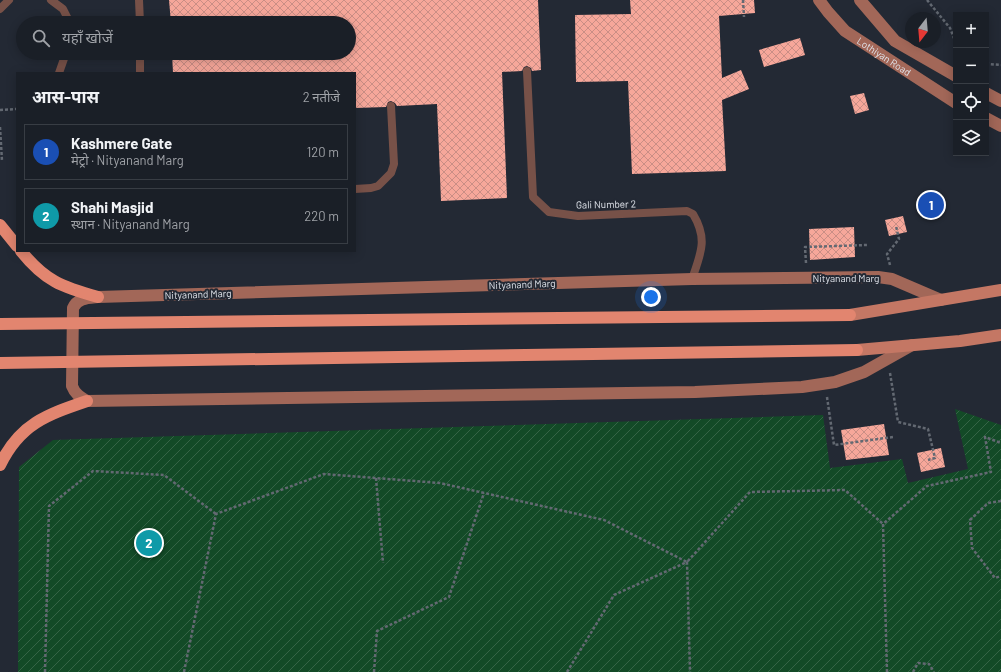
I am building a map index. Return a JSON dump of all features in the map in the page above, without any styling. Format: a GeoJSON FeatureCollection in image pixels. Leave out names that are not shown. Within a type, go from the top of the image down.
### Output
{"type":"FeatureCollection","features":[{"type":"Feature","properties":{"kind":"highway"},"geometry":{"type":"LineString","coordinates":[[0,225],[16,245]]}},
{"type":"Feature","properties":{"kind":"highway"},"geometry":{"type":"LineString","coordinates":[[22,252],[31,263],[62,286],[98,297]]}},
{"type":"Feature","properties":{"kind":"highway"},"geometry":{"type":"LineString","coordinates":[[0,324],[850,315]]}},
{"type":"Feature","properties":{"kind":"highway"},"geometry":{"type":"LineString","coordinates":[[0,363],[857,350]]}},
{"type":"Feature","properties":{"kind":"highway"},"geometry":{"type":"LineString","coordinates":[[0,465],[12,444],[24,431],[37,421],[52,413],[87,401]]}},
{"type":"Feature","properties":{"kind":"main road","name":"Lothiyan Road"},"geometry":{"type":"LineString","coordinates":[[819,0],[845,31],[953,101]]}},
{"type":"Feature","properties":{"kind":"main road","name":"Lothiyan Road"},"geometry":{"type":"LineString","coordinates":[[860,0],[895,41],[953,74]]}},
{"type":"Feature","properties":{"kind":"main road"},"geometry":{"type":"LineString","coordinates":[[989,95],[1001,101]]}},
{"type":"Feature","properties":{"kind":"main road"},"geometry":{"type":"LineString","coordinates":[[989,120],[1001,126]]}},
{"type":"Feature","properties":{"kind":"main road","name":"Nityanand Marg"},"geometry":{"type":"LineString","coordinates":[[87,401],[74,391],[72,386],[73,308],[79,300],[98,297],[692,279],[878,277],[892,279],[941,300]]}},
{"type":"Feature","properties":{"kind":"main road"},"geometry":{"type":"LineString","coordinates":[[850,315],[1001,290]]}},
{"type":"Feature","properties":{"kind":"main road"},"geometry":{"type":"LineString","coordinates":[[857,350],[1001,336]]}},
{"type":"Feature","properties":{"kind":"main road"},"geometry":{"type":"LineString","coordinates":[[87,401],[694,392],[802,387],[835,382],[864,372],[912,345]]}},
{"type":"Feature","properties":{"kind":"lane"},"geometry":{"type":"LineString","coordinates":[[0,9],[9,0]]}},
{"type":"Feature","properties":{"kind":"lane"},"geometry":{"type":"LineString","coordinates":[[51,0],[63,9],[66,16]]}},
{"type":"Feature","properties":{"kind":"lane"},"geometry":{"type":"LineString","coordinates":[[139,0],[140,16]]}},
{"type":"Feature","properties":{"kind":"lane"},"geometry":{"type":"LineString","coordinates":[[59,72],[64,60]]}},
{"type":"Feature","properties":{"kind":"lane"},"geometry":{"type":"LineString","coordinates":[[140,60],[140,72]]}},
{"type":"Feature","properties":{"kind":"lane","name":"Gali Number 2"},"geometry":{"type":"LineString","coordinates":[[527,71],[533,197],[549,212],[578,216],[687,211],[694,214],[702,235],[703,243],[692,279]]}},
{"type":"Feature","properties":{"kind":"lane"},"geometry":{"type":"LineString","coordinates":[[356,189],[378,186],[391,173],[394,164],[391,106]]}},
{"type":"Feature","properties":{"kind":"path"},"geometry":{"type":"LineString","coordinates":[[743,0],[744,17]]}},
{"type":"Feature","properties":{"kind":"path"},"geometry":{"type":"LineString","coordinates":[[927,0],[950,28],[953,36]]}},
{"type":"Feature","properties":{"kind":"path"},"geometry":{"type":"LineString","coordinates":[[989,64],[1001,65]]}},
{"type":"Feature","properties":{"kind":"path"},"geometry":{"type":"LineString","coordinates":[[0,110],[16,109]]}},
{"type":"Feature","properties":{"kind":"path"},"geometry":{"type":"LineString","coordinates":[[0,127],[2,161]]}},
{"type":"Feature","properties":{"kind":"path"},"geometry":{"type":"LineString","coordinates":[[892,279],[887,254],[899,239],[896,226]]}},
{"type":"Feature","properties":{"kind":"path"},"geometry":{"type":"LineString","coordinates":[[806,278],[805,247],[867,246]]}},
{"type":"Feature","properties":{"kind":"path"},"geometry":{"type":"LineString","coordinates":[[888,359],[898,422],[928,429],[935,458],[928,460]]}},
{"type":"Feature","properties":{"kind":"path"},"geometry":{"type":"LineString","coordinates":[[825,383],[834,445],[893,437]]}},
{"type":"Feature","properties":{"kind":"path"},"geometry":{"type":"LineString","coordinates":[[883,524],[927,486],[991,472],[985,437],[1001,443]]}},
{"type":"Feature","properties":{"kind":"path"},"geometry":{"type":"LineString","coordinates":[[45,672],[49,506],[93,471],[164,475],[216,514]]}},
{"type":"Feature","properties":{"kind":"path"},"geometry":{"type":"LineString","coordinates":[[216,514],[324,474],[440,483],[604,520],[687,562]]}},
{"type":"Feature","properties":{"kind":"path"},"geometry":{"type":"LineString","coordinates":[[376,478],[383,563]]}},
{"type":"Feature","properties":{"kind":"path"},"geometry":{"type":"LineString","coordinates":[[567,672],[614,595],[687,562],[750,492],[845,490],[883,524],[887,672]]}},
{"type":"Feature","properties":{"kind":"path"},"geometry":{"type":"LineString","coordinates":[[374,672],[377,631],[449,596],[484,493]]}},
{"type":"Feature","properties":{"kind":"path"},"geometry":{"type":"LineString","coordinates":[[1001,502],[988,503],[970,520],[972,548],[995,578],[1001,576]]}},
{"type":"Feature","properties":{"kind":"path"},"geometry":{"type":"LineString","coordinates":[[184,672],[216,514]]}},
{"type":"Feature","properties":{"kind":"path"},"geometry":{"type":"LineString","coordinates":[[687,562],[690,672]]}},
{"type":"Feature","properties":{"kind":"path"},"geometry":{"type":"LineString","coordinates":[[914,672],[918,663],[930,664],[934,672]]}},
{"type":"Feature","properties":{"kind":"green space"},"geometry":{"type":"Polygon","coordinates":[[[955,409],[1001,425],[1001,672],[18,672],[19,467],[53,440],[823,415],[830,468],[902,459],[908,483],[968,469],[955,409]]]}},
{"type":"Feature","properties":{"kind":"building"},"geometry":{"type":"Polygon","coordinates":[[[169,0],[538,0],[541,70],[532,71],[531,68],[527,66],[524,67],[522,71],[502,72],[507,198],[441,201],[437,104],[397,106],[391,101],[388,102],[386,107],[356,108],[356,72],[173,72],[172,60],[356,60],[356,16],[170,16],[169,0]]]}},
{"type":"Feature","properties":{"kind":"building"},"geometry":{"type":"Polygon","coordinates":[[[630,0],[754,0],[755,13],[719,16],[722,78],[741,70],[749,89],[722,100],[726,171],[632,174],[628,81],[576,82],[575,15],[631,14],[630,0]]]}},
{"type":"Feature","properties":{"kind":"building"},"geometry":{"type":"Polygon","coordinates":[[[800,38],[805,55],[764,67],[759,50],[800,38]]]}},
{"type":"Feature","properties":{"kind":"building"},"geometry":{"type":"Polygon","coordinates":[[[864,93],[869,110],[855,114],[850,96],[864,93]]]}},
{"type":"Feature","properties":{"kind":"building"},"geometry":{"type":"Polygon","coordinates":[[[903,216],[907,232],[889,236],[885,220],[903,216]]]}},
{"type":"Feature","properties":{"kind":"building"},"geometry":{"type":"Polygon","coordinates":[[[854,227],[855,257],[810,260],[809,229],[854,227]]]}},
{"type":"Feature","properties":{"kind":"building"},"geometry":{"type":"Polygon","coordinates":[[[884,424],[889,455],[846,460],[841,430],[884,424]]]}},
{"type":"Feature","properties":{"kind":"building"},"geometry":{"type":"Polygon","coordinates":[[[941,448],[945,467],[921,472],[917,453],[941,448]]]}},
{"type":"Feature","properties":{"kind":"place","name":"Kashmere Gate"},"geometry":{"type":"Point","coordinates":[931,205]}},
{"type":"Feature","properties":{"kind":"place","name":"Shahi Masjid"},"geometry":{"type":"Point","coordinates":[149,543]}}]}
